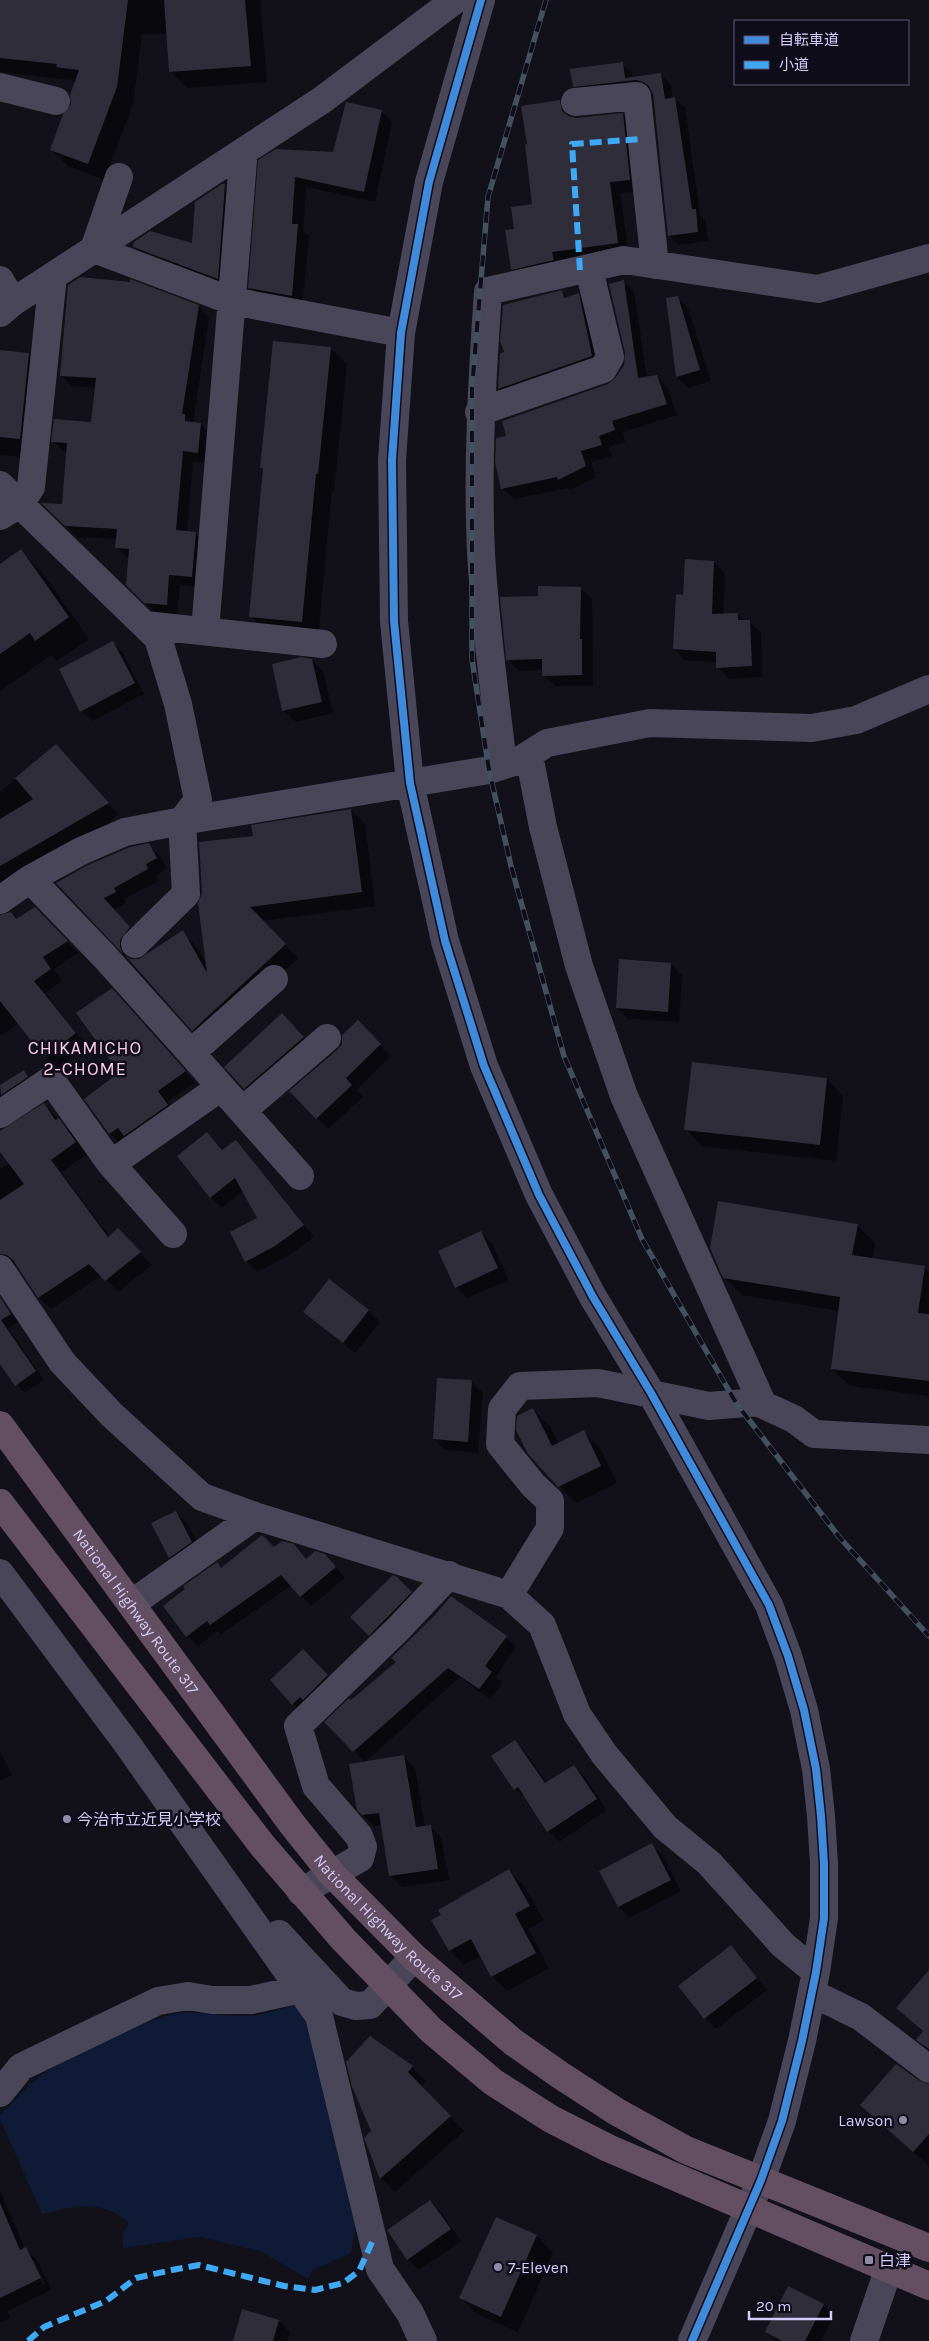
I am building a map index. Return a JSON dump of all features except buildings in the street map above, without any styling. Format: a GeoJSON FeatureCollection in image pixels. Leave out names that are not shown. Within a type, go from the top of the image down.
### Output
{"type":"FeatureCollection","features":[{"type":"Feature","properties":{"kind":"highway","name":"National Highway Route 317"},"geometry":{"type":"LineString","coordinates":[[0,1425],[292,1824],[332,1874],[414,1957],[513,2042],[617,2112],[686,2150],[929,2248]]}},
{"type":"Feature","properties":{"kind":"highway"},"geometry":{"type":"LineString","coordinates":[[0,1503],[262,1845],[301,1892],[386,1985],[431,2030],[493,2082],[551,2119],[608,2148],[929,2286]]}},
{"type":"Feature","properties":{"kind":"street"},"geometry":{"type":"LineString","coordinates":[[4,298],[53,276],[322,100],[456,0]]}},
{"type":"Feature","properties":{"kind":"street"},"geometry":{"type":"LineString","coordinates":[[481,0],[429,182],[401,333],[392,460],[394,621],[410,783],[445,941],[484,1066],[540,1195],[593,1297],[652,1393],[769,1605],[788,1656],[804,1710],[816,1769],[824,1864],[824,1918],[814,1982],[782,2121],[761,2180],[692,2341]]}},
{"type":"Feature","properties":{"kind":"street"},"geometry":{"type":"LineString","coordinates":[[0,87],[56,101]]}},
{"type":"Feature","properties":{"kind":"street"},"geometry":{"type":"LineString","coordinates":[[575,102],[637,96],[655,265]]}},
{"type":"Feature","properties":{"kind":"street"},"geometry":{"type":"LineString","coordinates":[[205,631],[244,161]]}},
{"type":"Feature","properties":{"kind":"street"},"geometry":{"type":"LineString","coordinates":[[94,249],[118,177]]}},
{"type":"Feature","properties":{"kind":"street"},"geometry":{"type":"LineString","coordinates":[[94,249],[232,302],[401,333]]}},
{"type":"Feature","properties":{"kind":"street"},"geometry":{"type":"LineString","coordinates":[[503,765],[491,662],[482,554],[479,412],[488,291],[624,260],[818,289],[929,258]]}},
{"type":"Feature","properties":{"kind":"street"},"geometry":{"type":"LineString","coordinates":[[479,412],[603,369],[610,357],[588,269]]}},
{"type":"Feature","properties":{"kind":"street"},"geometry":{"type":"LineString","coordinates":[[10,510],[31,487],[53,276]]}},
{"type":"Feature","properties":{"kind":"street"},"geometry":{"type":"LineString","coordinates":[[0,485],[10,510],[146,625],[158,638],[178,704],[198,800],[182,820],[186,894],[136,944]]}},
{"type":"Feature","properties":{"kind":"street"},"geometry":{"type":"LineString","coordinates":[[146,625],[323,644]]}},
{"type":"Feature","properties":{"kind":"street"},"geometry":{"type":"LineString","coordinates":[[0,900],[30,878],[125,832],[182,820],[410,783],[503,765],[520,760],[547,743],[650,723],[812,728],[856,720],[929,689]]}},
{"type":"Feature","properties":{"kind":"street"},"geometry":{"type":"LineString","coordinates":[[528,755],[543,827],[579,966],[624,1096],[763,1405]]}},
{"type":"Feature","properties":{"kind":"street"},"geometry":{"type":"LineString","coordinates":[[30,878],[112,964],[300,1176]]}},
{"type":"Feature","properties":{"kind":"street"},"geometry":{"type":"LineString","coordinates":[[191,1053],[274,979]]}},
{"type":"Feature","properties":{"kind":"street"},"geometry":{"type":"LineString","coordinates":[[242,1112],[327,1038]]}},
{"type":"Feature","properties":{"kind":"street"},"geometry":{"type":"LineString","coordinates":[[0,1114],[50,1080],[111,1164],[173,1234]]}},
{"type":"Feature","properties":{"kind":"street"},"geometry":{"type":"LineString","coordinates":[[111,1164],[221,1087]]}},
{"type":"Feature","properties":{"kind":"street"},"geometry":{"type":"LineString","coordinates":[[0,1269],[62,1362],[112,1415],[202,1497],[256,1516],[509,1595],[542,1625],[577,1714],[604,1754],[665,1827],[709,1863],[814,1982],[929,2069]]}},
{"type":"Feature","properties":{"kind":"street"},"geometry":{"type":"LineString","coordinates":[[509,1595],[550,1528],[550,1501],[533,1485],[500,1444],[502,1409],[520,1386],[598,1383],[709,1406],[757,1402],[794,1419],[814,1434],[929,1440]]}},
{"type":"Feature","properties":{"kind":"street"},"geometry":{"type":"LineString","coordinates":[[131,1604],[256,1516]]}},
{"type":"Feature","properties":{"kind":"street"},"geometry":{"type":"LineString","coordinates":[[0,1574],[128,1745],[319,2016],[380,2269],[410,2313],[423,2341]]}},
{"type":"Feature","properties":{"kind":"street"},"geometry":{"type":"LineString","coordinates":[[301,1892],[360,1858],[363,1847],[359,1836],[316,1786],[298,1726],[398,1629],[449,1575]]}},
{"type":"Feature","properties":{"kind":"street"},"geometry":{"type":"LineString","coordinates":[[220,1874],[272,1926],[342,2002],[356,2006],[370,2005],[386,1985],[414,1957]]}},
{"type":"Feature","properties":{"kind":"street"},"geometry":{"type":"LineString","coordinates":[[0,2092],[21,2067],[158,2001],[188,1996],[212,2000],[251,2000],[301,1989]]}},
{"type":"Feature","properties":{"kind":"street"},"geometry":{"type":"LineString","coordinates":[[864,2341],[889,2268]]}},
{"type":"Feature","properties":{"kind":"water"},"geometry":{"type":"Polygon","coordinates":[[[291,2005],[302,2009],[304,2020],[314,2042],[357,2222],[351,2253],[313,2270],[308,2279],[260,2251],[200,2237],[123,2248],[122,2235],[129,2223],[119,2215],[98,2207],[76,2207],[42,2214],[0,2119],[0,2115],[35,2080],[47,2071],[102,2041],[161,2018],[190,2012],[250,2016],[271,2012],[291,2005]]]}},
{"type":"Feature","properties":{"kind":"railway"},"geometry":{"type":"LineString","coordinates":[[546,0],[488,197],[472,388],[472,659],[489,770],[511,866],[564,1056],[642,1239],[736,1403],[840,1538],[929,1636]]}},
{"type":"Feature","properties":{"kind":"marked path"},"geometry":{"type":"LineString","coordinates":[[580,270],[572,144],[642,139]]}},
{"type":"Feature","properties":{"kind":"marked path"},"geometry":{"type":"LineString","coordinates":[[28,2341],[44,2327],[106,2301],[136,2278],[199,2265],[284,2286],[315,2290],[343,2283],[359,2271],[373,2240]]}},
{"type":"Feature","properties":{"kind":"cycle path"},"geometry":{"type":"LineString","coordinates":[[481,0],[429,182],[401,333],[392,460],[394,621],[410,783],[445,941],[484,1066],[539,1195],[593,1297],[651,1393],[769,1605],[788,1656],[804,1710],[816,1769],[821,1816],[824,1864],[824,1918],[816,1972],[802,2041],[782,2121],[761,2180],[692,2341]]}},
{"type":"Feature","properties":{"kind":"place","name":"今治市立近見小学校"},"geometry":{"type":"Point","coordinates":[67,1819]}},
{"type":"Feature","properties":{"kind":"place","name":"Lawson"},"geometry":{"type":"Point","coordinates":[903,2120]}},
{"type":"Feature","properties":{"kind":"place","name":"白津"},"geometry":{"type":"Point","coordinates":[869,2260]}},
{"type":"Feature","properties":{"kind":"place","name":"7-Eleven"},"geometry":{"type":"Point","coordinates":[498,2267]}},
{"type":"Feature","properties":{"kind":"district","name":"CHIKAMICHO 2-CHOME"},"geometry":{"type":"Point","coordinates":[85,1058]}}]}
